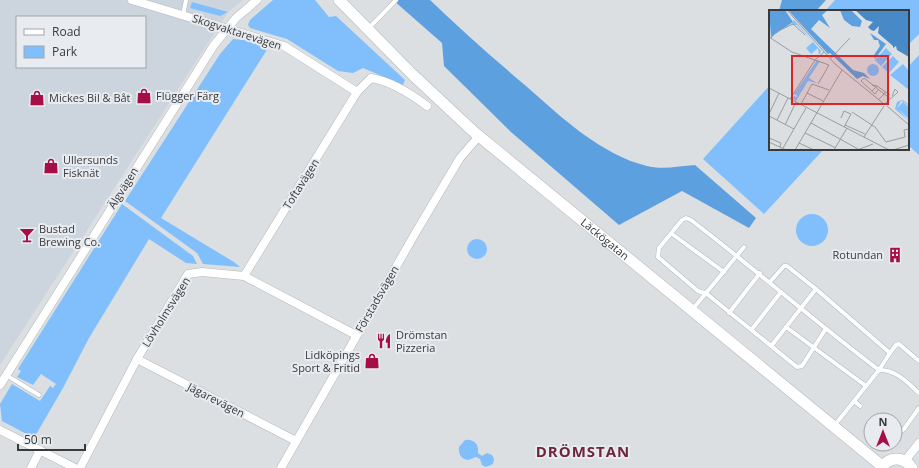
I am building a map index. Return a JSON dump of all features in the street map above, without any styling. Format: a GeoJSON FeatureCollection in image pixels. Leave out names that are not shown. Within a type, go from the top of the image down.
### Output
{"type":"FeatureCollection","features":[{"type":"Feature","properties":{"kind":"main road","name":"Läckögatan"},"geometry":{"type":"LineString","coordinates":[[339,0],[413,75],[479,136],[881,467],[892,459],[909,464]]}},
{"type":"Feature","properties":{"kind":"street","name":"Skogvaktarevägen"},"geometry":{"type":"LineString","coordinates":[[132,0],[183,15],[226,30],[284,46],[357,92]]}},
{"type":"Feature","properties":{"kind":"street","name":"Älgvägen"},"geometry":{"type":"LineString","coordinates":[[0,385],[214,45],[236,18],[257,0]]}},
{"type":"Feature","properties":{"kind":"street"},"geometry":{"type":"LineString","coordinates":[[357,92],[371,78],[380,79],[414,96],[427,106]]}},
{"type":"Feature","properties":{"kind":"street","name":"Toftavägen"},"geometry":{"type":"LineString","coordinates":[[244,276],[357,92]]}},
{"type":"Feature","properties":{"kind":"street","name":"Förstadsvägen"},"geometry":{"type":"LineString","coordinates":[[281,468],[356,335],[460,158],[479,136]]}},
{"type":"Feature","properties":{"kind":"street","name":"Lövholmsvägen"},"geometry":{"type":"LineString","coordinates":[[80,468],[137,359],[188,274],[202,272],[244,276],[356,335]]}},
{"type":"Feature","properties":{"kind":"street","name":"Jägarevägen"},"geometry":{"type":"LineString","coordinates":[[137,359],[296,441]]}},
{"type":"Feature","properties":{"kind":"street"},"geometry":{"type":"LineString","coordinates":[[0,430],[75,468]]}},
{"type":"Feature","properties":{"kind":"street"},"geometry":{"type":"LineString","coordinates":[[909,464],[919,443]]}},
{"type":"Feature","properties":{"kind":"street"},"geometry":{"type":"LineString","coordinates":[[31,468],[40,450]]}},
{"type":"Feature","properties":{"kind":"lane"},"geometry":{"type":"LineString","coordinates":[[183,15],[186,0]]}},
{"type":"Feature","properties":{"kind":"lane"},"geometry":{"type":"LineString","coordinates":[[367,30],[396,0]]}},
{"type":"Feature","properties":{"kind":"lane"},"geometry":{"type":"LineString","coordinates":[[825,330],[800,367],[797,367],[772,345],[729,313],[707,294],[698,291],[658,258],[658,248],[672,234],[682,220],[686,218],[691,220],[760,273],[825,330],[880,370],[886,369],[896,374],[919,393]]}},
{"type":"Feature","properties":{"kind":"lane"},"geometry":{"type":"LineString","coordinates":[[672,234],[724,272]]}},
{"type":"Feature","properties":{"kind":"lane"},"geometry":{"type":"LineString","coordinates":[[692,310],[707,294],[744,247]]}},
{"type":"Feature","properties":{"kind":"lane"},"geometry":{"type":"LineString","coordinates":[[770,282],[784,266],[787,266],[890,353]]}},
{"type":"Feature","properties":{"kind":"lane"},"geometry":{"type":"LineString","coordinates":[[729,313],[760,273]]}},
{"type":"Feature","properties":{"kind":"lane"},"geometry":{"type":"LineString","coordinates":[[772,345],[816,289]]}},
{"type":"Feature","properties":{"kind":"lane"},"geometry":{"type":"LineString","coordinates":[[752,330],[781,292]]}},
{"type":"Feature","properties":{"kind":"lane"},"geometry":{"type":"LineString","coordinates":[[786,327],[866,386]]}},
{"type":"Feature","properties":{"kind":"lane"},"geometry":{"type":"LineString","coordinates":[[833,427],[880,370],[896,345],[899,344],[919,361]]}},
{"type":"Feature","properties":{"kind":"lane"},"geometry":{"type":"LineString","coordinates":[[6,375],[39,395]]}},
{"type":"Feature","properties":{"kind":"lane"},"geometry":{"type":"LineString","coordinates":[[854,401],[860,406]]}},
{"type":"Feature","properties":{"kind":"lane"},"geometry":{"type":"LineString","coordinates":[[903,431],[919,408]]}},
{"type":"Feature","properties":{"kind":"shaded area"},"geometry":{"type":"Polygon","coordinates":[[[0,0],[243,0],[228,12],[0,365],[0,0]]]}},
{"type":"Feature","properties":{"kind":"shaded area"},"geometry":{"type":"Polygon","coordinates":[[[393,0],[430,0],[477,44],[553,110],[597,144],[630,161],[647,166],[665,168],[695,165],[756,218],[749,228],[682,191],[619,225],[511,132],[444,66],[442,43],[393,0]]]}},
{"type":"Feature","properties":{"kind":"shaded area"},"geometry":{"type":"Polygon","coordinates":[[[782,0],[826,0],[817,10],[779,10],[782,0]]]}},
{"type":"Feature","properties":{"kind":"green space"},"geometry":{"type":"Polygon","coordinates":[[[273,0],[315,0],[329,17],[336,16],[405,80],[403,85],[363,68],[353,73],[338,71],[287,39],[250,28],[248,25],[250,20],[273,0]]]}},
{"type":"Feature","properties":{"kind":"green space"},"geometry":{"type":"Polygon","coordinates":[[[835,0],[919,0],[919,34],[909,44],[909,10],[826,10],[835,0]]]}},
{"type":"Feature","properties":{"kind":"green space"},"geometry":{"type":"Polygon","coordinates":[[[192,2],[228,12],[220,16],[190,8],[192,2]]]}},
{"type":"Feature","properties":{"kind":"green space"},"geometry":{"type":"Polygon","coordinates":[[[233,39],[244,40],[268,48],[161,218],[240,267],[203,264],[197,253],[125,201],[220,54],[233,39]]]}},
{"type":"Feature","properties":{"kind":"green space"},"geometry":{"type":"Polygon","coordinates":[[[919,55],[919,155],[909,146],[909,66],[919,55]]]}},
{"type":"Feature","properties":{"kind":"green space"},"geometry":{"type":"Polygon","coordinates":[[[769,86],[769,150],[823,150],[764,214],[703,159],[769,86]]]}},
{"type":"Feature","properties":{"kind":"green space"},"geometry":{"type":"Polygon","coordinates":[[[122,204],[193,256],[197,264],[186,263],[149,239],[89,338],[63,388],[34,438],[2,421],[0,404],[12,384],[40,401],[50,386],[53,388],[56,384],[41,374],[33,385],[17,377],[21,371],[18,369],[122,204]]]}},
{"type":"Feature","properties":{"kind":"green space"},"geometry":{"type":"Polygon","coordinates":[[[809,214],[815,214],[825,221],[828,230],[827,236],[821,243],[815,246],[809,246],[799,239],[796,233],[796,227],[803,217],[809,214]]]}},
{"type":"Feature","properties":{"kind":"green space"},"geometry":{"type":"Polygon","coordinates":[[[477,239],[484,242],[487,249],[484,256],[477,259],[470,256],[467,249],[470,242],[477,239]]]}},
{"type":"Feature","properties":{"kind":"green space"},"geometry":{"type":"Polygon","coordinates":[[[465,440],[473,441],[478,447],[478,453],[482,456],[487,453],[492,455],[494,459],[493,464],[486,467],[482,465],[480,459],[476,457],[468,460],[462,457],[459,452],[459,447],[465,440]]]}},
{"type":"Feature","properties":{"kind":"place","name":"Flügger Färg"},"geometry":{"type":"Point","coordinates":[144,96]}},
{"type":"Feature","properties":{"kind":"place","name":"Mickes Bil & Båt"},"geometry":{"type":"Point","coordinates":[37,98]}},
{"type":"Feature","properties":{"kind":"place","name":"Ullersunds Fisknät"},"geometry":{"type":"Point","coordinates":[51,166]}},
{"type":"Feature","properties":{"kind":"place","name":"Bustad Brewing Co."},"geometry":{"type":"Point","coordinates":[27,235]}},
{"type":"Feature","properties":{"kind":"place","name":"Rotundan"},"geometry":{"type":"Point","coordinates":[895,255]}},
{"type":"Feature","properties":{"kind":"place","name":"Drömstan Pizzeria"},"geometry":{"type":"Point","coordinates":[384,341]}},
{"type":"Feature","properties":{"kind":"place","name":"Lidköpings Sport & Fritid"},"geometry":{"type":"Point","coordinates":[372,361]}},
{"type":"Feature","properties":{"kind":"district","name":"DRÖMSTAN"},"geometry":{"type":"Point","coordinates":[583,452]}}]}
